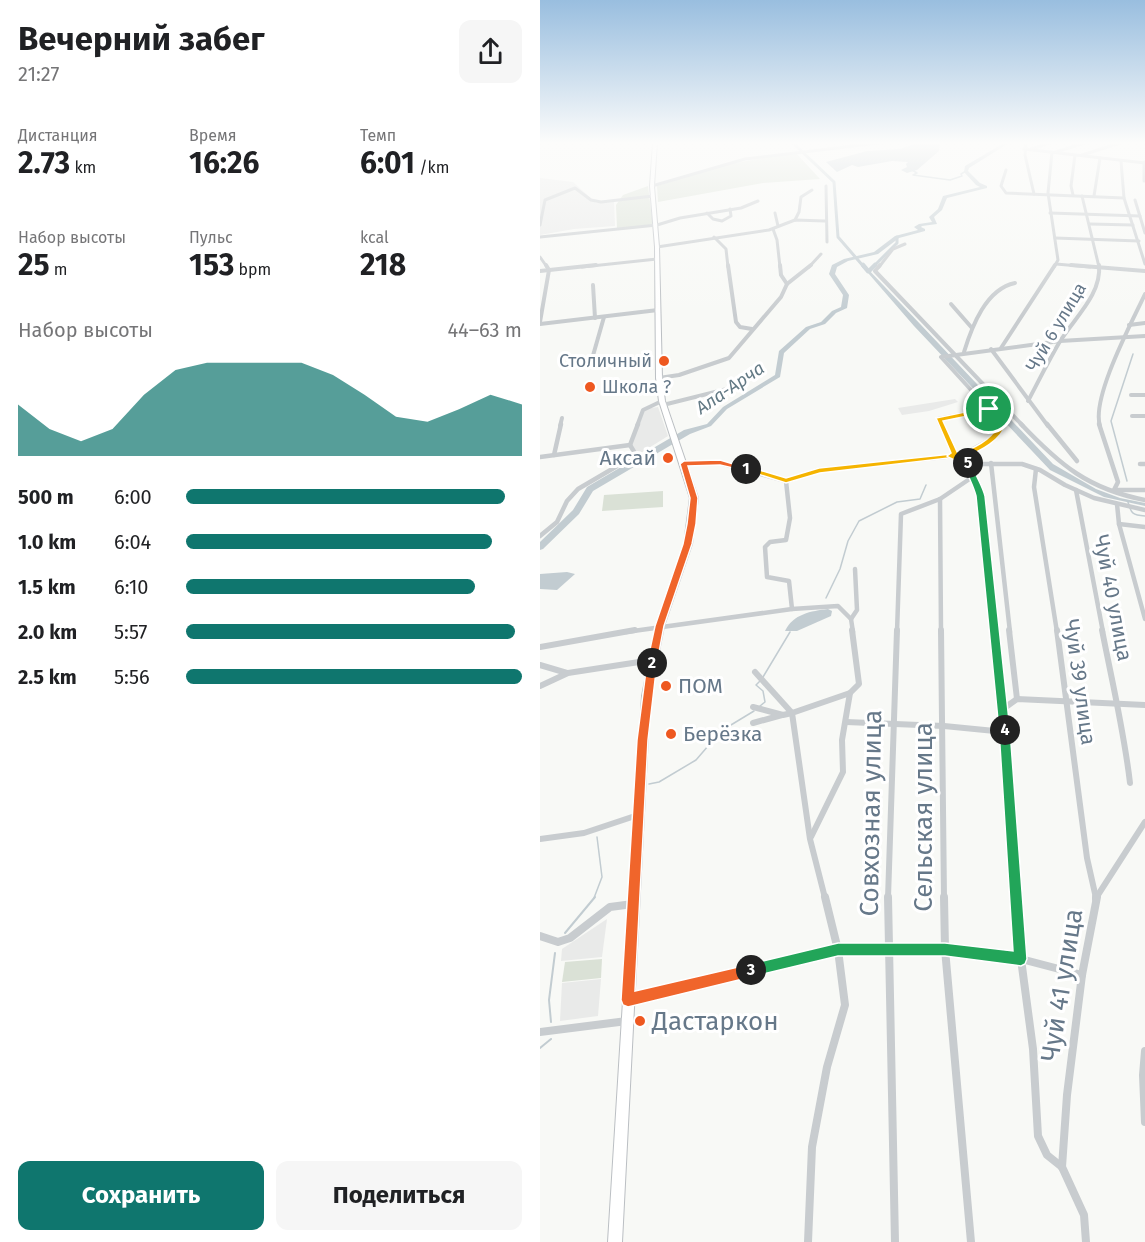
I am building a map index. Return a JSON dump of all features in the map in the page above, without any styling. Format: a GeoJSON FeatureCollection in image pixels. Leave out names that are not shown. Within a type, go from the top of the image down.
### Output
{"type":"FeatureCollection","features":[{"type":"Feature","properties":{"kind":"main road"},"geometry":{"type":"LineString","coordinates":[[615,1242],[645,707],[660,626],[688,544],[694,498],[663,403],[659,378],[657,247],[653,201]]}},
{"type":"Feature","properties":{"kind":"street"},"geometry":{"type":"LineString","coordinates":[[540,225],[545,201]]}},
{"type":"Feature","properties":{"kind":"street"},"geometry":{"type":"LineString","coordinates":[[601,201],[621,201]]}},
{"type":"Feature","properties":{"kind":"street"},"geometry":{"type":"LineString","coordinates":[[540,237],[579,231],[656,226],[676,222],[681,218],[758,201]]}},
{"type":"Feature","properties":{"kind":"street"},"geometry":{"type":"LineString","coordinates":[[657,247],[792,224],[799,212],[800,201]]}},
{"type":"Feature","properties":{"kind":"street"},"geometry":{"type":"LineString","coordinates":[[826,201],[827,242]]}},
{"type":"Feature","properties":{"kind":"street"},"geometry":{"type":"LineString","coordinates":[[1001,348],[1058,260],[1047,201]]}},
{"type":"Feature","properties":{"kind":"street","name":"Чуй 6 улица"},"geometry":{"type":"LineString","coordinates":[[1028,401],[1060,341],[1096,287],[1100,277],[1084,201]]}},
{"type":"Feature","properties":{"kind":"street"},"geometry":{"type":"LineString","coordinates":[[1126,201],[1145,264]]}},
{"type":"Feature","properties":{"kind":"street"},"geometry":{"type":"LineString","coordinates":[[1135,201],[1145,233]]}},
{"type":"Feature","properties":{"kind":"street"},"geometry":{"type":"LineString","coordinates":[[707,213],[711,218],[721,222],[731,216],[730,209]]}},
{"type":"Feature","properties":{"kind":"street"},"geometry":{"type":"LineString","coordinates":[[775,213],[778,226]]}},
{"type":"Feature","properties":{"kind":"street"},"geometry":{"type":"LineString","coordinates":[[1050,213],[1140,216]]}},
{"type":"Feature","properties":{"kind":"street"},"geometry":{"type":"LineString","coordinates":[[795,220],[825,221]]}},
{"type":"Feature","properties":{"kind":"street"},"geometry":{"type":"LineString","coordinates":[[1090,224],[1133,225]]}},
{"type":"Feature","properties":{"kind":"street"},"geometry":{"type":"LineString","coordinates":[[773,229],[777,240],[781,275],[787,284]]}},
{"type":"Feature","properties":{"kind":"street"},"geometry":{"type":"LineString","coordinates":[[714,237],[726,249],[736,322],[740,327],[752,329]]}},
{"type":"Feature","properties":{"kind":"street"},"geometry":{"type":"LineString","coordinates":[[1055,238],[1139,241]]}},
{"type":"Feature","properties":{"kind":"street"},"geometry":{"type":"LineString","coordinates":[[905,244],[893,249],[875,271],[1054,459],[1091,483],[1145,500]]}},
{"type":"Feature","properties":{"kind":"street"},"geometry":{"type":"LineString","coordinates":[[659,378],[679,375],[729,358],[781,297],[787,284],[814,263],[821,254]]}},
{"type":"Feature","properties":{"kind":"street"},"geometry":{"type":"LineString","coordinates":[[540,257],[549,270],[540,323],[658,310]]}},
{"type":"Feature","properties":{"kind":"street"},"geometry":{"type":"LineString","coordinates":[[540,271],[657,259]]}},
{"type":"Feature","properties":{"kind":"street"},"geometry":{"type":"LineString","coordinates":[[1056,264],[1145,271]]}},
{"type":"Feature","properties":{"kind":"street"},"geometry":{"type":"LineString","coordinates":[[964,352],[972,328],[987,303],[1004,285],[1015,283]]}},
{"type":"Feature","properties":{"kind":"street"},"geometry":{"type":"LineString","coordinates":[[594,285],[595,318]]}},
{"type":"Feature","properties":{"kind":"street"},"geometry":{"type":"LineString","coordinates":[[1113,491],[1118,482],[1098,420],[1099,406],[1111,368],[1145,294]]}},
{"type":"Feature","properties":{"kind":"street"},"geometry":{"type":"LineString","coordinates":[[951,304],[972,328]]}},
{"type":"Feature","properties":{"kind":"street"},"geometry":{"type":"LineString","coordinates":[[590,366],[604,317]]}},
{"type":"Feature","properties":{"kind":"street"},"geometry":{"type":"LineString","coordinates":[[1129,326],[1145,323]]}},
{"type":"Feature","properties":{"kind":"street"},"geometry":{"type":"LineString","coordinates":[[684,464],[720,463],[786,481],[819,471],[954,456],[977,449],[1000,431],[1002,424],[941,357],[964,352],[1060,341],[1145,336]]}},
{"type":"Feature","properties":{"kind":"street"},"geometry":{"type":"LineString","coordinates":[[991,349],[1028,401],[1077,461]]}},
{"type":"Feature","properties":{"kind":"street"},"geometry":{"type":"LineString","coordinates":[[630,445],[643,410],[663,403],[743,385]]}},
{"type":"Feature","properties":{"kind":"street"},"geometry":{"type":"LineString","coordinates":[[1131,395],[1145,395]]}},
{"type":"Feature","properties":{"kind":"street"},"geometry":{"type":"LineString","coordinates":[[989,409],[938,419],[954,456],[970,464],[1022,464],[1076,490],[1117,504],[1145,510]]}},
{"type":"Feature","properties":{"kind":"street"},"geometry":{"type":"LineString","coordinates":[[1132,416],[1145,416]]}},
{"type":"Feature","properties":{"kind":"street"},"geometry":{"type":"LineString","coordinates":[[554,455],[562,418]]}},
{"type":"Feature","properties":{"kind":"street"},"geometry":{"type":"LineString","coordinates":[[540,458],[630,445]]}},
{"type":"Feature","properties":{"kind":"street"},"geometry":{"type":"LineString","coordinates":[[540,536],[557,522],[567,501],[578,489],[636,455],[630,445]]}},
{"type":"Feature","properties":{"kind":"street"},"geometry":{"type":"LineString","coordinates":[[991,463],[1017,699]]}},
{"type":"Feature","properties":{"kind":"street"},"geometry":{"type":"LineString","coordinates":[[970,464],[971,478],[980,496],[1004,710],[1021,959],[1033,1048],[1038,1136],[1047,1155],[1062,1167],[1084,1215],[1086,1242]]}},
{"type":"Feature","properties":{"kind":"street","name":"Чуй 39 улица"},"geometry":{"type":"LineString","coordinates":[[1036,469],[1034,487],[1068,702],[1087,858],[1096,898]]}},
{"type":"Feature","properties":{"kind":"street","name":"Совхозная улица"},"geometry":{"type":"LineString","coordinates":[[895,1242],[888,948],[892,724],[901,514],[940,499],[971,478]]}},
{"type":"Feature","properties":{"kind":"street"},"geometry":{"type":"LineString","coordinates":[[786,481],[790,505],[788,534],[786,540],[770,542],[765,547],[767,577],[789,581],[792,609]]}},
{"type":"Feature","properties":{"kind":"street","name":"Чуй 40 улица"},"geometry":{"type":"LineString","coordinates":[[1076,490],[1116,704],[1125,736],[1130,783]]}},
{"type":"Feature","properties":{"kind":"street"},"geometry":{"type":"LineString","coordinates":[[1113,491],[1145,490]]}},
{"type":"Feature","properties":{"kind":"street","name":"Сельская улица"},"geometry":{"type":"LineString","coordinates":[[940,499],[945,949],[971,1242]]}},
{"type":"Feature","properties":{"kind":"street"},"geometry":{"type":"LineString","coordinates":[[1117,504],[1119,524],[1145,619]]}},
{"type":"Feature","properties":{"kind":"street"},"geometry":{"type":"LineString","coordinates":[[1119,524],[1144,528]]}},
{"type":"Feature","properties":{"kind":"street"},"geometry":{"type":"LineString","coordinates":[[851,619],[857,610],[855,569]]}},
{"type":"Feature","properties":{"kind":"street"},"geometry":{"type":"LineString","coordinates":[[540,647],[660,626],[792,609],[838,606],[851,619],[859,684],[850,693],[792,713],[753,723]]}},
{"type":"Feature","properties":{"kind":"street"},"geometry":{"type":"LineString","coordinates":[[540,686],[568,673],[652,660]]}},
{"type":"Feature","properties":{"kind":"street"},"geometry":{"type":"LineString","coordinates":[[540,665],[568,673]]}},
{"type":"Feature","properties":{"kind":"street"},"geometry":{"type":"LineString","coordinates":[[755,672],[771,687],[782,706],[792,713],[810,839],[838,950],[845,1005],[826,1067],[812,1147],[808,1242]]}},
{"type":"Feature","properties":{"kind":"street"},"geometry":{"type":"LineString","coordinates":[[810,839],[843,772],[842,740],[850,693]]}},
{"type":"Feature","properties":{"kind":"street"},"geometry":{"type":"LineString","coordinates":[[1004,710],[1017,699],[1145,705]]}},
{"type":"Feature","properties":{"kind":"street"},"geometry":{"type":"LineString","coordinates":[[753,707],[783,715]]}},
{"type":"Feature","properties":{"kind":"street"},"geometry":{"type":"LineString","coordinates":[[846,722],[944,726],[1005,732]]}},
{"type":"Feature","properties":{"kind":"street"},"geometry":{"type":"LineString","coordinates":[[540,839],[584,833],[638,815]]}},
{"type":"Feature","properties":{"kind":"street","name":"Чуй 41 улица"},"geometry":{"type":"LineString","coordinates":[[1062,1167],[1067,1095],[1082,975],[1096,898],[1145,822]]}},
{"type":"Feature","properties":{"kind":"street"},"geometry":{"type":"LineString","coordinates":[[540,936],[558,942],[570,938],[609,907],[633,904]]}},
{"type":"Feature","properties":{"kind":"street"},"geometry":{"type":"LineString","coordinates":[[628,1000],[838,950],[945,949],[1021,959],[1082,975]]}},
{"type":"Feature","properties":{"kind":"street"},"geometry":{"type":"LineString","coordinates":[[540,1032],[627,1021]]}},
{"type":"Feature","properties":{"kind":"street"},"geometry":{"type":"LineString","coordinates":[[1145,1051],[1145,1122]]}},
{"type":"Feature","properties":{"kind":"shaded area"},"geometry":{"type":"Polygon","coordinates":[[[540,201],[614,202],[615,226],[574,229],[540,235],[540,201]]]}},
{"type":"Feature","properties":{"kind":"shaded area"},"geometry":{"type":"Polygon","coordinates":[[[619,201],[650,201],[653,226],[617,228],[616,205],[619,201]]]}},
{"type":"Feature","properties":{"kind":"shaded area"},"geometry":{"type":"Polygon","coordinates":[[[862,266],[866,267],[1053,464],[1096,489],[1120,498],[1145,503],[1145,506],[1104,497],[1050,470],[914,326],[862,266]]]}},
{"type":"Feature","properties":{"kind":"shaded area"},"geometry":{"type":"Polygon","coordinates":[[[955,399],[958,402],[929,411],[902,415],[898,408],[955,399]]]}},
{"type":"Feature","properties":{"kind":"shaded area"},"geometry":{"type":"Polygon","coordinates":[[[658,407],[668,436],[639,454],[631,445],[645,409],[658,407]]]}},
{"type":"Feature","properties":{"kind":"shaded area"},"geometry":{"type":"Polygon","coordinates":[[[663,491],[663,507],[602,511],[604,495],[663,491]]]}},
{"type":"Feature","properties":{"kind":"shaded area"},"geometry":{"type":"Polygon","coordinates":[[[567,572],[575,574],[557,590],[540,589],[540,574],[567,572]]]}},
{"type":"Feature","properties":{"kind":"shaded area"},"geometry":{"type":"Polygon","coordinates":[[[828,609],[832,611],[831,616],[797,631],[785,631],[788,625],[798,617],[809,612],[828,609]]]}},
{"type":"Feature","properties":{"kind":"shaded area"},"geometry":{"type":"Polygon","coordinates":[[[607,919],[602,957],[561,961],[562,949],[607,919]]]}},
{"type":"Feature","properties":{"kind":"shaded area"},"geometry":{"type":"Polygon","coordinates":[[[602,959],[601,978],[562,982],[565,962],[602,959]]]}},
{"type":"Feature","properties":{"kind":"shaded area"},"geometry":{"type":"Polygon","coordinates":[[[601,979],[598,1016],[560,1021],[562,983],[601,979]]]}},
{"type":"Feature","properties":{"kind":"waterway"},"geometry":{"type":"LineString","coordinates":[[835,201],[838,237],[864,267]]}},
{"type":"Feature","properties":{"kind":"waterway","name":"Ала-Арча"},"geometry":{"type":"LineString","coordinates":[[540,547],[576,512],[590,489],[687,432],[709,425],[725,408],[778,376],[781,352],[808,328],[823,323],[834,312],[844,308],[846,295],[832,274],[834,266],[846,260],[876,253],[897,237],[923,230],[917,227],[921,225],[935,223],[931,217],[940,210],[943,201]]}},
{"type":"Feature","properties":{"kind":"waterway"},"geometry":{"type":"LineString","coordinates":[[869,271],[897,243],[897,237]]}},
{"type":"Feature","properties":{"kind":"waterway"},"geometry":{"type":"LineString","coordinates":[[863,265],[868,271]]}},
{"type":"Feature","properties":{"kind":"waterway"},"geometry":{"type":"LineString","coordinates":[[1127,481],[1111,421],[1133,354]]}},
{"type":"Feature","properties":{"kind":"waterway"},"geometry":{"type":"LineString","coordinates":[[826,598],[840,569],[848,541],[859,521],[897,502],[920,499],[926,485]]}},
{"type":"Feature","properties":{"kind":"waterway"},"geometry":{"type":"LineString","coordinates":[[1128,502],[1133,513],[1145,516]]}},
{"type":"Feature","properties":{"kind":"waterway"},"geometry":{"type":"LineString","coordinates":[[763,677],[790,632]]}},
{"type":"Feature","properties":{"kind":"waterway"},"geometry":{"type":"LineString","coordinates":[[760,681],[756,685],[763,691],[765,702],[760,706]]}},
{"type":"Feature","properties":{"kind":"waterway"},"geometry":{"type":"LineString","coordinates":[[649,784],[659,782],[696,760],[721,731],[754,711]]}},
{"type":"Feature","properties":{"kind":"waterway"},"geometry":{"type":"LineString","coordinates":[[594,898],[602,877],[597,837]]}},
{"type":"Feature","properties":{"kind":"waterway"},"geometry":{"type":"LineString","coordinates":[[565,933],[595,897]]}},
{"type":"Feature","properties":{"kind":"waterway"},"geometry":{"type":"LineString","coordinates":[[551,1022],[549,1000],[555,953]]}},
{"type":"Feature","properties":{"kind":"waterway"},"geometry":{"type":"LineString","coordinates":[[540,1048],[551,1039]]}},
{"type":"Feature","properties":{"kind":"place","name":"Столичный"},"geometry":{"type":"Point","coordinates":[664,361]}},
{"type":"Feature","properties":{"kind":"place","name":"Школа ?"},"geometry":{"type":"Point","coordinates":[590,387]}},
{"type":"Feature","properties":{"kind":"place","name":"Аксай"},"geometry":{"type":"Point","coordinates":[668,458]}},
{"type":"Feature","properties":{"kind":"place","name":"ПОМ"},"geometry":{"type":"Point","coordinates":[666,686]}},
{"type":"Feature","properties":{"kind":"place","name":"Берёзка"},"geometry":{"type":"Point","coordinates":[671,734]}},
{"type":"Feature","properties":{"kind":"place","name":"Дастаркон"},"geometry":{"type":"Point","coordinates":[640,1021]}},
{"type":"Feature","properties":{"kind":"route"},"geometry":{"type":"LineString","coordinates":[[989,409],[939,418],[938,421],[945,429],[956,455],[951,456],[970,464],[971,478],[980,496],[1004,710],[1021,959],[945,949],[838,950],[628,1000],[646,696],[663,614],[680,570],[692,524],[694,498],[684,464],[720,463],[786,481],[819,471],[956,455],[963,455],[977,449],[1000,431],[1002,424],[989,409]]}}]}
